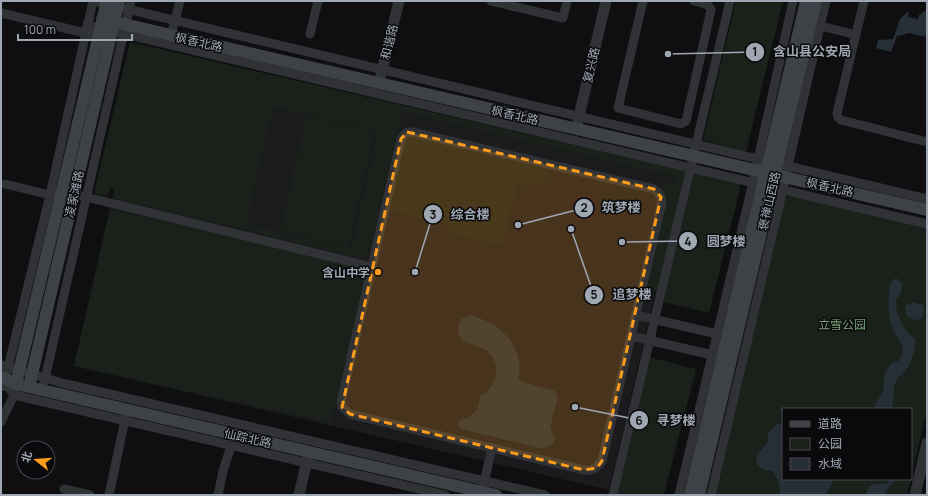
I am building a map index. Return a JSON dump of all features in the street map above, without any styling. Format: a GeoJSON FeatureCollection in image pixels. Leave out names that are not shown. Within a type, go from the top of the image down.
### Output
{"type":"FeatureCollection","features":[{"type":"Feature","properties":{"kind":"main road","name":"褒禅山西路"},"geometry":{"type":"LineString","coordinates":[[700,495],[772,168],[806,1]]}},
{"type":"Feature","properties":{"kind":"main road","name":"褒禅山西路"},"geometry":{"type":"LineString","coordinates":[[772,168],[816,1]]}},
{"type":"Feature","properties":{"kind":"main road","name":"凌家滩路"},"geometry":{"type":"LineString","coordinates":[[29,387],[111,28],[106,3]]}},
{"type":"Feature","properties":{"kind":"main road","name":"凌家滩路"},"geometry":{"type":"LineString","coordinates":[[8,379],[56,193],[111,28],[124,5]]}},
{"type":"Feature","properties":{"kind":"main road","name":"枫香北路"},"geometry":{"type":"LineString","coordinates":[[111,28],[171,35],[576,129],[692,162],[772,168],[927,210]]}},
{"type":"Feature","properties":{"kind":"main road","name":"褒禅山西路"},"geometry":{"type":"LineString","coordinates":[[690,495],[768,186]]}},
{"type":"Feature","properties":{"kind":"main road","name":"仙踪北路"},"geometry":{"type":"LineString","coordinates":[[8,379],[29,387],[126,415],[308,457],[496,495]]}},
{"type":"Feature","properties":{"kind":"street"},"geometry":{"type":"LineString","coordinates":[[56,193],[86,29],[93,1],[124,5],[175,21],[696,144],[772,168],[927,199]]}},
{"type":"Feature","properties":{"kind":"street"},"geometry":{"type":"LineString","coordinates":[[171,35],[180,1]]}},
{"type":"Feature","properties":{"kind":"street"},"geometry":{"type":"LineString","coordinates":[[310,34],[318,1]]}},
{"type":"Feature","properties":{"kind":"street","name":"和谐路"},"geometry":{"type":"LineString","coordinates":[[379,83],[399,1]]}},
{"type":"Feature","properties":{"kind":"street"},"geometry":{"type":"LineString","coordinates":[[492,1],[563,18],[567,1]]}},
{"type":"Feature","properties":{"kind":"street","name":"复兴路"},"geometry":{"type":"LineString","coordinates":[[576,129],[606,1]]}},
{"type":"Feature","properties":{"kind":"street"},"geometry":{"type":"LineString","coordinates":[[642,1],[618,108],[681,124],[686,121],[711,10],[710,6],[707,4],[694,1]]}},
{"type":"Feature","properties":{"kind":"street"},"geometry":{"type":"LineString","coordinates":[[613,495],[730,1]]}},
{"type":"Feature","properties":{"kind":"street"},"geometry":{"type":"LineString","coordinates":[[711,495],[772,168],[793,1]]}},
{"type":"Feature","properties":{"kind":"street"},"geometry":{"type":"LineString","coordinates":[[772,168],[821,26],[826,1]]}},
{"type":"Feature","properties":{"kind":"street"},"geometry":{"type":"LineString","coordinates":[[864,1],[837,113],[838,117],[841,120],[927,142]]}},
{"type":"Feature","properties":{"kind":"street"},"geometry":{"type":"LineString","coordinates":[[1,13],[86,29],[111,28],[692,162],[768,186],[927,224]]}},
{"type":"Feature","properties":{"kind":"street"},"geometry":{"type":"LineString","coordinates":[[821,26],[856,35]]}},
{"type":"Feature","properties":{"kind":"street"},"geometry":{"type":"LineString","coordinates":[[42,390],[86,197],[111,28]]}},
{"type":"Feature","properties":{"kind":"street"},"geometry":{"type":"LineString","coordinates":[[699,61],[714,65]]}},
{"type":"Feature","properties":{"kind":"street"},"geometry":{"type":"LineString","coordinates":[[412,132],[659,192],[662,202],[636,314],[602,461],[597,468],[590,471],[350,414],[342,407],[341,402],[402,139],[404,135],[412,132]]}},
{"type":"Feature","properties":{"kind":"street"},"geometry":{"type":"LineString","coordinates":[[5,184],[56,193],[74,194],[372,267]]}},
{"type":"Feature","properties":{"kind":"street"},"geometry":{"type":"LineString","coordinates":[[679,495],[717,334],[768,186]]}},
{"type":"Feature","properties":{"kind":"street"},"geometry":{"type":"LineString","coordinates":[[636,314],[717,334]]}},
{"type":"Feature","properties":{"kind":"street"},"geometry":{"type":"LineString","coordinates":[[631,336],[712,355]]}},
{"type":"Feature","properties":{"kind":"street"},"geometry":{"type":"LineString","coordinates":[[8,379],[32,374],[545,495]]}},
{"type":"Feature","properties":{"kind":"street"},"geometry":{"type":"LineString","coordinates":[[8,379],[126,415],[109,495]]}},
{"type":"Feature","properties":{"kind":"street"},"geometry":{"type":"LineString","coordinates":[[1,422],[8,379]]}},
{"type":"Feature","properties":{"kind":"street"},"geometry":{"type":"LineString","coordinates":[[218,495],[223,471],[233,440]]}},
{"type":"Feature","properties":{"kind":"street"},"geometry":{"type":"LineString","coordinates":[[915,495],[927,443]]}},
{"type":"Feature","properties":{"kind":"street"},"geometry":{"type":"LineString","coordinates":[[482,492],[492,448]]}},
{"type":"Feature","properties":{"kind":"street"},"geometry":{"type":"LineString","coordinates":[[299,495],[308,457],[445,495]]}},
{"type":"Feature","properties":{"kind":"street"},"geometry":{"type":"LineString","coordinates":[[64,489],[90,495]]}},
{"type":"Feature","properties":{"kind":"highlighted area"},"geometry":{"type":"Polygon","coordinates":[[[407,132],[654,189],[661,197],[602,461],[597,468],[584,470],[350,414],[342,407],[401,139],[407,132]]]}},
{"type":"Feature","properties":{"kind":"shaded area","name":"含山中学"},"geometry":{"type":"Polygon","coordinates":[[[146,51],[682,178],[609,490],[74,366],[146,51]]]}},
{"type":"Feature","properties":{"kind":"green space"},"geometry":{"type":"Polygon","coordinates":[[[736,1],[783,1],[746,152],[703,140],[736,1]]]}},
{"type":"Feature","properties":{"kind":"green space"},"geometry":{"type":"Polygon","coordinates":[[[130,42],[685,171],[658,291],[651,289],[649,299],[644,298],[661,189],[667,181],[675,183],[677,177],[402,112],[369,255],[361,258],[114,198],[116,189],[110,188],[108,196],[94,193],[130,42]],[[273,107],[246,224],[351,249],[378,131],[273,107]]]}},
{"type":"Feature","properties":{"kind":"green space"},"geometry":{"type":"Polygon","coordinates":[[[307,116],[375,132],[348,247],[280,230],[307,116]]]}},
{"type":"Feature","properties":{"kind":"green space"},"geometry":{"type":"Polygon","coordinates":[[[411,135],[548,168],[545,182],[517,186],[502,245],[448,233],[448,224],[389,210],[405,139],[411,135]]]}},
{"type":"Feature","properties":{"kind":"green space"},"geometry":{"type":"Polygon","coordinates":[[[695,170],[738,181],[740,189],[709,313],[663,302],[695,170]]]}},
{"type":"Feature","properties":{"kind":"green space","name":"立雪公园"},"geometry":{"type":"Polygon","coordinates":[[[795,194],[927,224],[927,409],[912,473],[912,408],[782,408],[782,480],[911,480],[907,495],[714,495],[784,199],[795,194]]]}},
{"type":"Feature","properties":{"kind":"green space"},"geometry":{"type":"Polygon","coordinates":[[[110,209],[365,267],[367,272],[331,422],[74,366],[110,209]]]}},
{"type":"Feature","properties":{"kind":"green space"},"geometry":{"type":"Polygon","coordinates":[[[649,357],[696,369],[664,495],[618,495],[649,357]]]}},
{"type":"Feature","properties":{"kind":"water"},"geometry":{"type":"Polygon","coordinates":[[[927,11],[927,37],[909,33],[897,36],[891,52],[876,48],[878,40],[893,39],[900,19],[907,12],[909,12],[908,17],[918,19],[919,15],[927,11]]]}},
{"type":"Feature","properties":{"kind":"water"},"geometry":{"type":"Polygon","coordinates":[[[896,278],[902,283],[901,293],[896,300],[897,313],[904,328],[916,341],[909,366],[896,381],[891,408],[874,408],[876,402],[883,393],[885,372],[892,363],[898,361],[902,356],[903,346],[894,332],[890,321],[890,283],[896,278]]]}},
{"type":"Feature","properties":{"kind":"water"},"geometry":{"type":"Polygon","coordinates":[[[913,302],[923,305],[924,308],[924,316],[918,320],[914,320],[906,315],[905,306],[913,302]]]}},
{"type":"Feature","properties":{"kind":"water"},"geometry":{"type":"Polygon","coordinates":[[[471,315],[491,323],[504,333],[517,354],[519,362],[518,378],[523,382],[555,391],[558,397],[550,427],[555,439],[553,443],[545,449],[461,429],[458,424],[459,421],[472,415],[477,410],[480,396],[486,393],[496,378],[496,365],[490,354],[480,347],[462,339],[459,335],[458,328],[461,319],[471,315]]]}},
{"type":"Feature","properties":{"kind":"water"},"geometry":{"type":"Polygon","coordinates":[[[777,424],[782,424],[782,480],[833,480],[826,494],[827,495],[778,495],[780,486],[772,471],[764,470],[757,465],[756,456],[768,442],[768,434],[777,424]]]}},
{"type":"Feature","properties":{"kind":"water"},"geometry":{"type":"Polygon","coordinates":[[[888,480],[896,480],[884,495],[865,495],[870,485],[888,483],[888,480]]]}},
{"type":"Feature","properties":{"kind":"place","name":"含山县公安局"},"geometry":{"type":"Point","coordinates":[668,54]}},
{"type":"Feature","properties":{"kind":"place","name":"筑梦楼"},"geometry":{"type":"Point","coordinates":[518,225]}},
{"type":"Feature","properties":{"kind":"place","name":"追梦楼"},"geometry":{"type":"Point","coordinates":[571,229]}},
{"type":"Feature","properties":{"kind":"place","name":"圆梦楼"},"geometry":{"type":"Point","coordinates":[622,242]}},
{"type":"Feature","properties":{"kind":"place","name":"含山中学"},"geometry":{"type":"Point","coordinates":[378,272]}},
{"type":"Feature","properties":{"kind":"place","name":"综合楼"},"geometry":{"type":"Point","coordinates":[415,272]}},
{"type":"Feature","properties":{"kind":"place","name":"寻梦楼"},"geometry":{"type":"Point","coordinates":[575,407]}}]}
